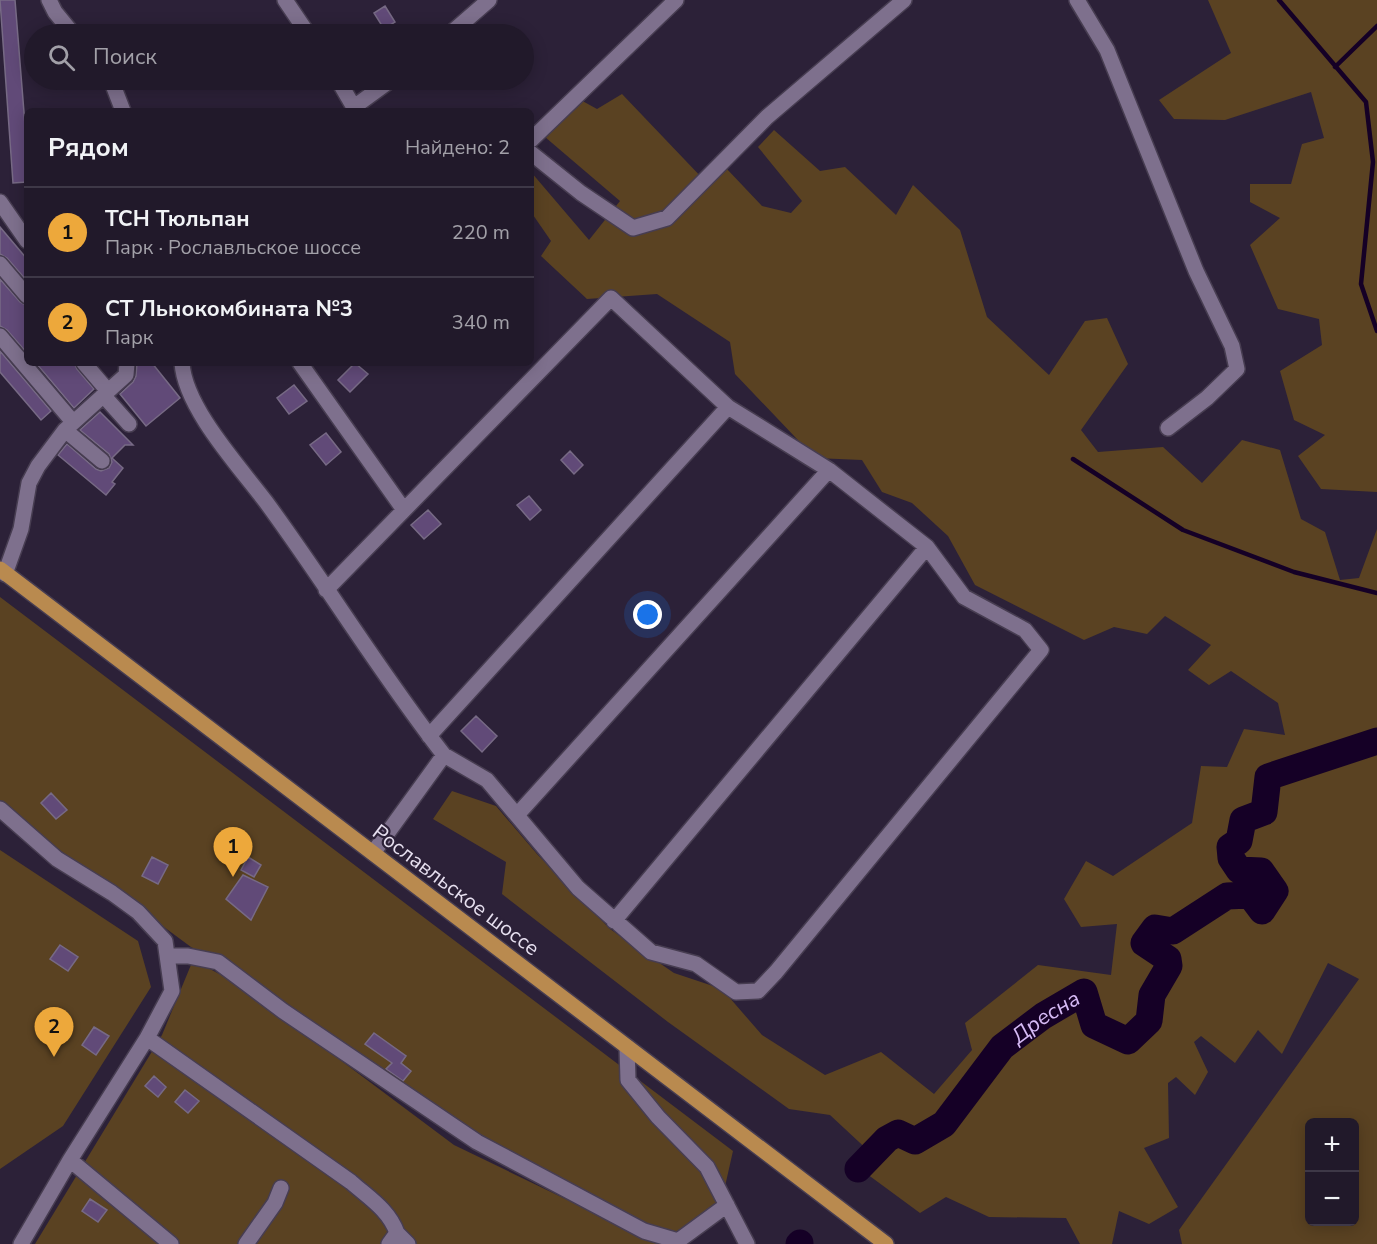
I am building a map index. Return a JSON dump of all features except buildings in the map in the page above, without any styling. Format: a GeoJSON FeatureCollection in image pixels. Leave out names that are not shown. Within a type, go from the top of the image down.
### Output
{"type":"FeatureCollection","features":[{"type":"Feature","properties":{"kind":"main road","name":"Рославльское шоссе"},"geometry":{"type":"LineString","coordinates":[[3,572],[886,1244]]}},
{"type":"Feature","properties":{"kind":"street"},"geometry":{"type":"LineString","coordinates":[[49,0],[65,24]]}},
{"type":"Feature","properties":{"kind":"street"},"geometry":{"type":"LineString","coordinates":[[285,0],[301,24]]}},
{"type":"Feature","properties":{"kind":"street"},"geometry":{"type":"LineString","coordinates":[[461,24],[489,0]]}},
{"type":"Feature","properties":{"kind":"street"},"geometry":{"type":"LineString","coordinates":[[534,137],[676,0]]}},
{"type":"Feature","properties":{"kind":"street"},"geometry":{"type":"LineString","coordinates":[[534,155],[581,193],[633,228],[667,218],[767,117],[904,0]]}},
{"type":"Feature","properties":{"kind":"street"},"geometry":{"type":"LineString","coordinates":[[1077,0],[1107,50],[1196,271],[1232,346],[1237,369],[1207,398],[1168,429]]}},
{"type":"Feature","properties":{"kind":"street"},"geometry":{"type":"LineString","coordinates":[[115,90],[122,108]]}},
{"type":"Feature","properties":{"kind":"street"},"geometry":{"type":"LineString","coordinates":[[344,90],[354,108]]}},
{"type":"Feature","properties":{"kind":"street"},"geometry":{"type":"LineString","coordinates":[[356,108],[379,90]]}},
{"type":"Feature","properties":{"kind":"street"},"geometry":{"type":"LineString","coordinates":[[0,202],[24,237]]}},
{"type":"Feature","properties":{"kind":"street"},"geometry":{"type":"LineString","coordinates":[[0,264],[24,292]]}},
{"type":"Feature","properties":{"kind":"street"},"geometry":{"type":"LineString","coordinates":[[183,366],[194,401],[229,455],[266,502],[326,590],[444,755],[487,780],[578,888],[651,951],[696,964],[736,992],[758,991],[776,972],[1041,650],[1025,630],[964,597],[927,547],[829,470],[728,407],[611,298],[326,590]]}},
{"type":"Feature","properties":{"kind":"street"},"geometry":{"type":"LineString","coordinates":[[0,336],[69,426],[102,461]]}},
{"type":"Feature","properties":{"kind":"street"},"geometry":{"type":"LineString","coordinates":[[86,366],[129,424]]}},
{"type":"Feature","properties":{"kind":"street"},"geometry":{"type":"LineString","coordinates":[[3,572],[21,529],[29,483],[38,466],[69,426],[126,375],[127,366]]}},
{"type":"Feature","properties":{"kind":"street"},"geometry":{"type":"LineString","coordinates":[[302,366],[404,510]]}},
{"type":"Feature","properties":{"kind":"street"},"geometry":{"type":"LineString","coordinates":[[429,736],[728,407]]}},
{"type":"Feature","properties":{"kind":"street"},"geometry":{"type":"LineString","coordinates":[[517,815],[829,470]]}},
{"type":"Feature","properties":{"kind":"street"},"geometry":{"type":"LineString","coordinates":[[615,921],[927,547]]}},
{"type":"Feature","properties":{"kind":"street"},"geometry":{"type":"LineString","coordinates":[[373,853],[444,755]]}},
{"type":"Feature","properties":{"kind":"street"},"geometry":{"type":"LineString","coordinates":[[0,809],[57,859],[138,912],[165,941],[172,991],[147,1038],[70,1160],[21,1244]]}},
{"type":"Feature","properties":{"kind":"street"},"geometry":{"type":"LineString","coordinates":[[167,956],[188,956],[218,962],[283,1011],[477,1142],[644,1231],[678,1241],[727,1205]]}},
{"type":"Feature","properties":{"kind":"street"},"geometry":{"type":"LineString","coordinates":[[147,1038],[351,1182],[392,1220],[398,1240]]}},
{"type":"Feature","properties":{"kind":"street"},"geometry":{"type":"LineString","coordinates":[[627,1047],[628,1080],[658,1117],[707,1167],[747,1244]]}},
{"type":"Feature","properties":{"kind":"street"},"geometry":{"type":"LineString","coordinates":[[70,1160],[171,1244]]}},
{"type":"Feature","properties":{"kind":"street"},"geometry":{"type":"LineString","coordinates":[[246,1244],[275,1203],[281,1188]]}},
{"type":"Feature","properties":{"kind":"shaded area"},"geometry":{"type":"Polygon","coordinates":[[[1208,0],[1377,0],[1377,492],[1321,489],[1298,456],[1325,435],[1294,420],[1280,371],[1322,345],[1319,319],[1278,309],[1250,245],[1280,218],[1250,202],[1250,184],[1291,184],[1302,144],[1324,138],[1311,92],[1225,120],[1174,119],[1159,100],[1231,53],[1208,0]]]}},
{"type":"Feature","properties":{"kind":"shaded area"},"geometry":{"type":"Polygon","coordinates":[[[568,93],[597,109],[622,94],[705,181],[726,168],[762,206],[791,213],[802,201],[758,147],[774,130],[820,171],[845,167],[896,215],[913,185],[960,230],[987,317],[1049,375],[1085,321],[1107,318],[1128,364],[1081,430],[1098,452],[1163,447],[1202,483],[1242,440],[1280,450],[1301,519],[1325,532],[1340,580],[1359,578],[1377,529],[1377,1244],[1182,1244],[1179,1230],[1359,979],[1328,963],[1282,1054],[1258,1030],[1235,1063],[1201,1036],[1194,1042],[1208,1072],[1195,1095],[1176,1077],[1168,1083],[1169,1138],[1144,1148],[1178,1207],[1149,1224],[1119,1211],[1112,1244],[1080,1244],[1066,1218],[989,1217],[946,1197],[920,1213],[867,1174],[873,1155],[830,1115],[789,1109],[668,1022],[502,894],[506,862],[433,819],[452,791],[496,806],[537,854],[610,929],[674,973],[722,989],[762,1035],[825,1075],[881,1052],[934,1094],[972,1050],[965,1023],[1038,965],[1111,975],[1117,924],[1081,927],[1064,899],[1086,861],[1113,876],[1192,823],[1201,766],[1227,767],[1244,729],[1285,735],[1278,703],[1231,671],[1209,685],[1188,670],[1211,645],[1165,616],[1147,634],[1114,627],[1084,640],[975,585],[948,536],[912,503],[882,492],[862,460],[815,458],[735,374],[730,342],[657,294],[587,299],[541,256],[551,241],[534,216],[534,176],[589,240],[620,201],[545,137],[568,93]]]}},
{"type":"Feature","properties":{"kind":"shaded area"},"geometry":{"type":"Polygon","coordinates":[[[0,597],[733,1151],[719,1213],[682,1234],[661,1231],[533,1171],[243,975],[191,947],[0,806],[0,597]]]}},
{"type":"Feature","properties":{"kind":"shaded area"},"geometry":{"type":"Polygon","coordinates":[[[0,850],[138,941],[151,987],[63,1126],[0,1169],[0,850]]]}},
{"type":"Feature","properties":{"kind":"shaded area"},"geometry":{"type":"Polygon","coordinates":[[[193,960],[240,985],[454,1145],[580,1206],[667,1244],[35,1244],[162,1035],[193,960]]]}},
{"type":"Feature","properties":{"kind":"waterway"},"geometry":{"type":"LineString","coordinates":[[1279,0],[1366,102],[1373,162],[1361,284],[1377,331]]}},
{"type":"Feature","properties":{"kind":"waterway"},"geometry":{"type":"LineString","coordinates":[[1335,67],[1377,26]]}},
{"type":"Feature","properties":{"kind":"waterway"},"geometry":{"type":"LineString","coordinates":[[1073,459],[1183,530],[1294,572],[1377,593]]}},
{"type":"Feature","properties":{"kind":"waterway","name":"Дресна"},"geometry":{"type":"LineString","coordinates":[[858,1169],[887,1139],[898,1133],[915,1141],[944,1124],[1002,1047],[1043,1016],[1084,992],[1094,1025],[1128,1041],[1149,1021],[1152,995],[1169,966],[1168,959],[1144,943],[1155,928],[1173,931],[1227,896],[1250,895],[1262,911],[1275,891],[1261,871],[1239,870],[1231,858],[1230,847],[1239,841],[1243,820],[1264,812],[1268,777],[1377,741]]}},
{"type":"Feature","properties":{"kind":"place","name":"ТСН Тюльпан"},"geometry":{"type":"Point","coordinates":[233,877]}},
{"type":"Feature","properties":{"kind":"place","name":"СТ Льнокомбината №3"},"geometry":{"type":"Point","coordinates":[54,1057]}}]}
